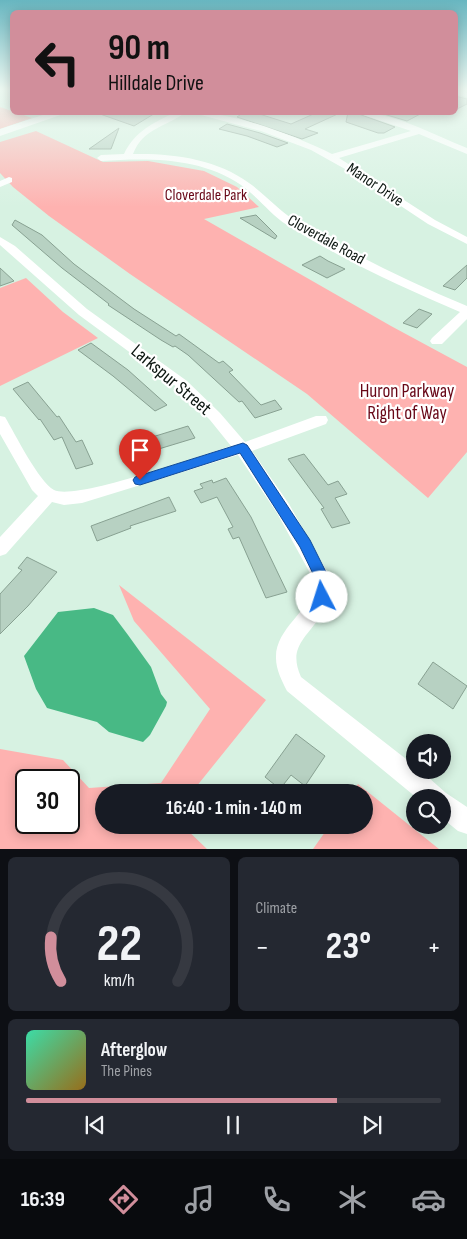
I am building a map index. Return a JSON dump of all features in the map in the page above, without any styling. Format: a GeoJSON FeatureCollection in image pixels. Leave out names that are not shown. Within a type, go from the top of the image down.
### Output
{"type":"FeatureCollection","features":[{"type":"Feature","properties":{"kind":"main road"},"geometry":{"type":"LineString","coordinates":[[0,133],[16,128]]}},
{"type":"Feature","properties":{"kind":"street"},"geometry":{"type":"LineString","coordinates":[[128,156],[134,141],[139,135],[150,128]]}},
{"type":"Feature","properties":{"kind":"street","name":"Manor Drive"},"geometry":{"type":"LineString","coordinates":[[262,128],[282,134],[332,157],[413,210],[467,241]]}},
{"type":"Feature","properties":{"kind":"street"},"geometry":{"type":"LineString","coordinates":[[405,128],[467,151]]}},
{"type":"Feature","properties":{"kind":"street"},"geometry":{"type":"LineString","coordinates":[[332,157],[418,132]]}},
{"type":"Feature","properties":{"kind":"street","name":"Cloverdale Road"},"geometry":{"type":"LineString","coordinates":[[101,158],[152,157],[189,162],[231,175],[245,184],[296,226],[423,292],[467,311]]}},
{"type":"Feature","properties":{"kind":"street","name":"Larkspur Street"},"geometry":{"type":"LineString","coordinates":[[0,240],[82,311],[169,373],[195,396],[243,448],[305,544],[325,584],[322,597],[314,611],[296,631],[287,648],[286,665],[294,684],[425,789]]}},
{"type":"Feature","properties":{"kind":"street"},"geometry":{"type":"LineString","coordinates":[[437,341],[467,311]]}},
{"type":"Feature","properties":{"kind":"street"},"geometry":{"type":"LineString","coordinates":[[0,420],[13,440],[32,478],[57,497],[82,498],[243,448],[321,420]]}},
{"type":"Feature","properties":{"kind":"street"},"geometry":{"type":"LineString","coordinates":[[0,549],[57,497]]}},
{"type":"Feature","properties":{"kind":"street"},"geometry":{"type":"LineString","coordinates":[[451,810],[467,822]]}},
{"type":"Feature","properties":{"kind":"green space","name":"Huron Parkway Right of Way"},"geometry":{"type":"Polygon","coordinates":[[[36,131],[103,162],[148,161],[204,171],[237,187],[259,207],[204,219],[391,326],[467,367],[467,452],[428,498],[307,394],[130,274],[49,216],[13,187],[0,173],[0,142],[36,131]]]}},
{"type":"Feature","properties":{"kind":"green space"},"geometry":{"type":"Polygon","coordinates":[[[26,278],[63,312],[98,338],[0,386],[0,288],[26,278]]]}},
{"type":"Feature","properties":{"kind":"green space"},"geometry":{"type":"Polygon","coordinates":[[[119,585],[266,700],[198,784],[147,784],[161,783],[210,709],[134,621],[119,585]]]}},
{"type":"Feature","properties":{"kind":"green space"},"geometry":{"type":"Polygon","coordinates":[[[0,749],[63,760],[71,769],[15,769],[15,834],[80,834],[80,778],[89,788],[95,788],[95,834],[191,834],[207,849],[0,849],[0,749]]]}},
{"type":"Feature","properties":{"kind":"green space"},"geometry":{"type":"Polygon","coordinates":[[[373,796],[406,823],[406,834],[420,834],[439,849],[313,849],[324,834],[373,834],[373,796]]]}},
{"type":"Feature","properties":{"kind":"shaded area"},"geometry":{"type":"Polygon","coordinates":[[[94,608],[113,615],[151,667],[161,694],[167,702],[150,735],[143,742],[109,732],[97,722],[47,708],[36,689],[24,656],[58,612],[94,608]]]}},
{"type":"Feature","properties":{"kind":"building"},"geometry":{"type":"Polygon","coordinates":[[[119,128],[111,149],[89,149],[119,128]]]}},
{"type":"Feature","properties":{"kind":"building"},"geometry":{"type":"Polygon","coordinates":[[[240,128],[288,143],[277,147],[247,136],[219,129],[240,128]]]}},
{"type":"Feature","properties":{"kind":"building"},"geometry":{"type":"Polygon","coordinates":[[[268,128],[308,128],[305,129],[318,133],[302,139],[268,128]]]}},
{"type":"Feature","properties":{"kind":"building"},"geometry":{"type":"Polygon","coordinates":[[[362,128],[394,128],[384,133],[362,128]]]}},
{"type":"Feature","properties":{"kind":"building"},"geometry":{"type":"Polygon","coordinates":[[[256,215],[277,236],[275,239],[240,218],[256,215]]]}},
{"type":"Feature","properties":{"kind":"building"},"geometry":{"type":"Polygon","coordinates":[[[15,220],[42,235],[74,264],[134,309],[176,336],[179,334],[219,363],[223,361],[233,370],[229,372],[261,405],[275,400],[282,409],[255,418],[242,401],[239,402],[188,355],[175,346],[173,347],[161,340],[108,305],[62,268],[12,225],[15,220]]]}},
{"type":"Feature","properties":{"kind":"building"},"geometry":{"type":"Polygon","coordinates":[[[320,256],[345,269],[327,278],[302,265],[320,256]]]}},
{"type":"Feature","properties":{"kind":"building"},"geometry":{"type":"Polygon","coordinates":[[[467,265],[467,278],[455,290],[443,286],[467,265]]]}},
{"type":"Feature","properties":{"kind":"building"},"geometry":{"type":"Polygon","coordinates":[[[0,268],[14,281],[0,286],[0,268]]]}},
{"type":"Feature","properties":{"kind":"building"},"geometry":{"type":"Polygon","coordinates":[[[419,309],[432,314],[417,328],[403,323],[419,309]]]}},
{"type":"Feature","properties":{"kind":"building"},"geometry":{"type":"Polygon","coordinates":[[[91,343],[128,370],[167,405],[155,411],[78,350],[91,343]]]}},
{"type":"Feature","properties":{"kind":"building"},"geometry":{"type":"Polygon","coordinates":[[[28,382],[57,417],[59,416],[76,442],[82,440],[93,464],[76,469],[62,437],[54,440],[40,419],[13,389],[28,382]]]}},
{"type":"Feature","properties":{"kind":"building"},"geometry":{"type":"Polygon","coordinates":[[[188,426],[195,438],[129,458],[123,446],[188,426]]]}},
{"type":"Feature","properties":{"kind":"building"},"geometry":{"type":"Polygon","coordinates":[[[304,454],[328,485],[338,481],[347,494],[335,498],[350,523],[332,528],[321,509],[324,508],[288,459],[304,454]]]}},
{"type":"Feature","properties":{"kind":"building"},"geometry":{"type":"Polygon","coordinates":[[[226,478],[251,517],[287,592],[266,598],[239,537],[233,539],[228,529],[233,527],[217,497],[201,503],[194,491],[203,488],[200,484],[212,480],[213,483],[226,478]]]}},
{"type":"Feature","properties":{"kind":"building"},"geometry":{"type":"Polygon","coordinates":[[[169,497],[176,511],[130,526],[131,528],[97,541],[91,526],[169,497]]]}},
{"type":"Feature","properties":{"kind":"building"},"geometry":{"type":"Polygon","coordinates":[[[27,557],[57,572],[28,606],[0,634],[0,594],[22,570],[18,568],[27,557]]]}},
{"type":"Feature","properties":{"kind":"building"},"geometry":{"type":"Polygon","coordinates":[[[433,662],[467,686],[453,709],[418,684],[433,662]]]}},
{"type":"Feature","properties":{"kind":"building"},"geometry":{"type":"Polygon","coordinates":[[[296,734],[325,756],[306,784],[302,784],[291,775],[284,784],[274,784],[265,777],[296,734]]]}},
{"type":"Feature","properties":{"kind":"route"},"geometry":{"type":"LineString","coordinates":[[140,480],[243,448],[305,544],[325,584],[322,597]]}},
{"type":"Feature","properties":{"kind":"park label","name":"Cloverdale Park"},"geometry":{"type":"Point","coordinates":[206,195]}}]}
